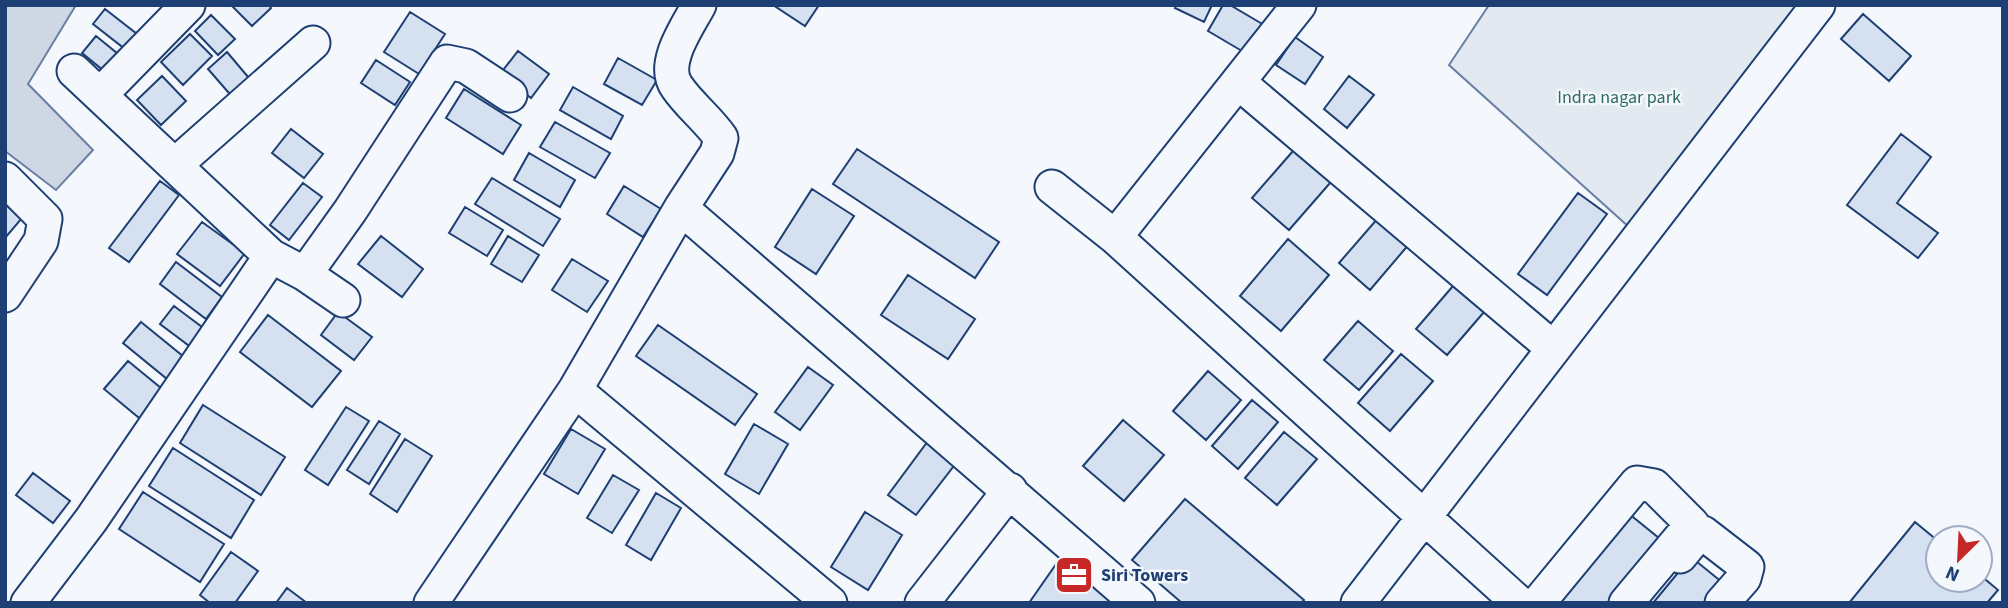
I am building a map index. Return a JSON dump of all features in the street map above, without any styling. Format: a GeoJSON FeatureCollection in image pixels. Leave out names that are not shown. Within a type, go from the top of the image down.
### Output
{"type":"FeatureCollection","features":[{"type":"Feature","properties":{"kind":"street"},"geometry":{"type":"LineString","coordinates":[[100,94],[188,5]]}},
{"type":"Feature","properties":{"kind":"street"},"geometry":{"type":"LineString","coordinates":[[431,603],[575,390],[681,208],[718,153],[721,138],[675,85],[671,65],[681,37],[699,5]]}},
{"type":"Feature","properties":{"kind":"street"},"geometry":{"type":"LineString","coordinates":[[1115,237],[1299,5]]}},
{"type":"Feature","properties":{"kind":"street"},"geometry":{"type":"LineString","coordinates":[[1358,603],[1818,5]]}},
{"type":"Feature","properties":{"kind":"street"},"geometry":{"type":"LineString","coordinates":[[175,165],[313,43]]}},
{"type":"Feature","properties":{"kind":"street"},"geometry":{"type":"LineString","coordinates":[[305,274],[350,211],[447,62],[466,66],[510,95]]}},
{"type":"Feature","properties":{"kind":"street"},"geometry":{"type":"LineString","coordinates":[[74,71],[271,256],[305,274],[343,300]]}},
{"type":"Feature","properties":{"kind":"street"},"geometry":{"type":"LineString","coordinates":[[1238,82],[1553,348]]}},
{"type":"Feature","properties":{"kind":"street"},"geometry":{"type":"LineString","coordinates":[[5,179],[45,219],[41,241],[5,295]]}},
{"type":"Feature","properties":{"kind":"street"},"geometry":{"type":"LineString","coordinates":[[1052,187],[1115,237],[1519,603]]}},
{"type":"Feature","properties":{"kind":"street"},"geometry":{"type":"LineString","coordinates":[[681,208],[1138,603]]}},
{"type":"Feature","properties":{"kind":"street"},"geometry":{"type":"LineString","coordinates":[[28,603],[91,520],[271,256]]}},
{"type":"Feature","properties":{"kind":"street"},"geometry":{"type":"LineString","coordinates":[[575,390],[830,603]]}},
{"type":"Feature","properties":{"kind":"street"},"geometry":{"type":"LineString","coordinates":[[1538,603],[1637,483],[1646,483],[1654,486],[1692,524],[1626,603]]}},
{"type":"Feature","properties":{"kind":"street"},"geometry":{"type":"LineString","coordinates":[[922,603],[1010,490]]}},
{"type":"Feature","properties":{"kind":"street"},"geometry":{"type":"LineString","coordinates":[[1640,603],[1698,534],[1703,533],[1747,566],[1744,578],[1723,603]]}},
{"type":"Feature","properties":{"kind":"green space","name":"Indra nagar park"},"geometry":{"type":"Polygon","coordinates":[[[1489,5],[1804,5],[1630,228],[1449,65],[1489,5]]]}},
{"type":"Feature","properties":{"kind":"shaded area"},"geometry":{"type":"Polygon","coordinates":[[[5,5],[76,5],[28,84],[93,150],[56,190],[5,151],[5,5]]]}},
{"type":"Feature","properties":{"kind":"building"},"geometry":{"type":"Polygon","coordinates":[[[231,5],[269,5],[271,8],[252,26],[231,5]]]}},
{"type":"Feature","properties":{"kind":"building"},"geometry":{"type":"Polygon","coordinates":[[[773,5],[819,5],[805,26],[773,5]]]}},
{"type":"Feature","properties":{"kind":"building"},"geometry":{"type":"Polygon","coordinates":[[[1177,5],[1212,5],[1204,22],[1175,8],[1177,5]]]}},
{"type":"Feature","properties":{"kind":"building"},"geometry":{"type":"Polygon","coordinates":[[[1223,5],[1230,5],[1264,25],[1247,54],[1208,31],[1223,5]]]}},
{"type":"Feature","properties":{"kind":"building"},"geometry":{"type":"Polygon","coordinates":[[[105,9],[137,34],[125,49],[93,24],[105,9]]]}},
{"type":"Feature","properties":{"kind":"building"},"geometry":{"type":"Polygon","coordinates":[[[410,12],[445,34],[419,74],[384,52],[410,12]]]}},
{"type":"Feature","properties":{"kind":"building"},"geometry":{"type":"Polygon","coordinates":[[[1863,14],[1911,56],[1889,81],[1841,39],[1863,14]]]}},
{"type":"Feature","properties":{"kind":"building"},"geometry":{"type":"Polygon","coordinates":[[[211,15],[235,39],[218,55],[195,31],[211,15]]]}},
{"type":"Feature","properties":{"kind":"building"},"geometry":{"type":"Polygon","coordinates":[[[190,34],[212,56],[183,85],[161,62],[190,34]]]}},
{"type":"Feature","properties":{"kind":"building"},"geometry":{"type":"Polygon","coordinates":[[[96,36],[123,58],[109,75],[82,53],[96,36]]]}},
{"type":"Feature","properties":{"kind":"building"},"geometry":{"type":"Polygon","coordinates":[[[1295,37],[1323,57],[1305,84],[1276,65],[1295,37]]]}},
{"type":"Feature","properties":{"kind":"building"},"geometry":{"type":"Polygon","coordinates":[[[518,51],[549,74],[531,98],[500,74],[518,51]]]}},
{"type":"Feature","properties":{"kind":"building"},"geometry":{"type":"Polygon","coordinates":[[[227,52],[254,84],[235,100],[208,69],[227,52]]]}},
{"type":"Feature","properties":{"kind":"building"},"geometry":{"type":"Polygon","coordinates":[[[618,58],[657,80],[642,105],[604,84],[618,58]]]}},
{"type":"Feature","properties":{"kind":"building"},"geometry":{"type":"Polygon","coordinates":[[[376,60],[410,82],[395,105],[361,83],[376,60]]]}},
{"type":"Feature","properties":{"kind":"building"},"geometry":{"type":"Polygon","coordinates":[[[162,76],[186,101],[161,125],[137,100],[162,76]]]}},
{"type":"Feature","properties":{"kind":"building"},"geometry":{"type":"Polygon","coordinates":[[[1349,76],[1374,95],[1347,128],[1324,109],[1349,76]]]}},
{"type":"Feature","properties":{"kind":"building"},"geometry":{"type":"Polygon","coordinates":[[[573,87],[623,116],[611,139],[560,110],[573,87]]]}},
{"type":"Feature","properties":{"kind":"building"},"geometry":{"type":"Polygon","coordinates":[[[464,89],[521,125],[503,154],[446,118],[464,89]]]}},
{"type":"Feature","properties":{"kind":"building"},"geometry":{"type":"Polygon","coordinates":[[[555,122],[610,153],[595,178],[540,147],[555,122]]]}},
{"type":"Feature","properties":{"kind":"building"},"geometry":{"type":"Polygon","coordinates":[[[291,129],[323,154],[304,178],[272,153],[291,129]]]}},
{"type":"Feature","properties":{"kind":"building"},"geometry":{"type":"Polygon","coordinates":[[[1901,134],[1931,157],[1897,203],[1938,233],[1918,258],[1847,205],[1901,134]]]}},
{"type":"Feature","properties":{"kind":"building"},"geometry":{"type":"Polygon","coordinates":[[[1300,143],[1337,175],[1289,230],[1252,198],[1300,143]]]}},
{"type":"Feature","properties":{"kind":"building"},"geometry":{"type":"Polygon","coordinates":[[[857,149],[999,242],[975,278],[833,184],[857,149]]]}},
{"type":"Feature","properties":{"kind":"building"},"geometry":{"type":"Polygon","coordinates":[[[529,153],[575,180],[560,207],[514,180],[529,153]]]}},
{"type":"Feature","properties":{"kind":"building"},"geometry":{"type":"Polygon","coordinates":[[[492,178],[560,219],[543,246],[475,204],[492,178]]]}},
{"type":"Feature","properties":{"kind":"building"},"geometry":{"type":"Polygon","coordinates":[[[160,181],[179,195],[129,262],[109,248],[160,181]]]}},
{"type":"Feature","properties":{"kind":"building"},"geometry":{"type":"Polygon","coordinates":[[[303,183],[322,197],[289,240],[270,225],[303,183]]]}},
{"type":"Feature","properties":{"kind":"building"},"geometry":{"type":"Polygon","coordinates":[[[624,186],[661,209],[643,237],[607,214],[624,186]]]}},
{"type":"Feature","properties":{"kind":"building"},"geometry":{"type":"Polygon","coordinates":[[[812,189],[854,216],[816,274],[775,247],[812,189]]]}},
{"type":"Feature","properties":{"kind":"building"},"geometry":{"type":"Polygon","coordinates":[[[5,193],[28,211],[5,238],[5,193]]]}},
{"type":"Feature","properties":{"kind":"building"},"geometry":{"type":"Polygon","coordinates":[[[1578,193],[1607,214],[1547,295],[1518,274],[1578,193]]]}},
{"type":"Feature","properties":{"kind":"building"},"geometry":{"type":"Polygon","coordinates":[[[465,207],[503,230],[487,256],[449,233],[465,207]]]}},
{"type":"Feature","properties":{"kind":"building"},"geometry":{"type":"Polygon","coordinates":[[[1379,217],[1410,243],[1370,290],[1339,263],[1379,217]]]}},
{"type":"Feature","properties":{"kind":"building"},"geometry":{"type":"Polygon","coordinates":[[[202,222],[245,253],[220,286],[177,254],[202,222]]]}},
{"type":"Feature","properties":{"kind":"building"},"geometry":{"type":"Polygon","coordinates":[[[381,236],[423,269],[402,297],[358,264],[381,236]]]}},
{"type":"Feature","properties":{"kind":"building"},"geometry":{"type":"Polygon","coordinates":[[[508,236],[539,255],[522,282],[491,264],[508,236]]]}},
{"type":"Feature","properties":{"kind":"building"},"geometry":{"type":"Polygon","coordinates":[[[1288,239],[1329,275],[1281,331],[1240,296],[1288,239]]]}},
{"type":"Feature","properties":{"kind":"building"},"geometry":{"type":"Polygon","coordinates":[[[572,259],[608,281],[587,312],[552,290],[572,259]]]}},
{"type":"Feature","properties":{"kind":"building"},"geometry":{"type":"Polygon","coordinates":[[[176,262],[222,297],[206,319],[160,284],[176,262]]]}},
{"type":"Feature","properties":{"kind":"building"},"geometry":{"type":"Polygon","coordinates":[[[908,275],[975,319],[948,359],[881,315],[908,275]]]}},
{"type":"Feature","properties":{"kind":"building"},"geometry":{"type":"Polygon","coordinates":[[[1453,286],[1484,312],[1447,355],[1416,329],[1453,286]]]}},
{"type":"Feature","properties":{"kind":"building"},"geometry":{"type":"Polygon","coordinates":[[[174,306],[210,333],[196,351],[160,324],[174,306]]]}},
{"type":"Feature","properties":{"kind":"building"},"geometry":{"type":"Polygon","coordinates":[[[338,312],[372,337],[354,360],[321,335],[338,312]]]}},
{"type":"Feature","properties":{"kind":"building"},"geometry":{"type":"Polygon","coordinates":[[[268,315],[341,371],[312,407],[240,352],[268,315]]]}},
{"type":"Feature","properties":{"kind":"building"},"geometry":{"type":"Polygon","coordinates":[[[1358,321],[1393,351],[1359,390],[1324,360],[1358,321]]]}},
{"type":"Feature","properties":{"kind":"building"},"geometry":{"type":"Polygon","coordinates":[[[141,322],[184,357],[167,379],[123,343],[141,322]]]}},
{"type":"Feature","properties":{"kind":"building"},"geometry":{"type":"Polygon","coordinates":[[[658,325],[757,394],[735,425],[636,356],[658,325]]]}},
{"type":"Feature","properties":{"kind":"building"},"geometry":{"type":"Polygon","coordinates":[[[1401,354],[1433,381],[1390,431],[1358,403],[1401,354]]]}},
{"type":"Feature","properties":{"kind":"building"},"geometry":{"type":"Polygon","coordinates":[[[128,361],[167,393],[144,422],[104,389],[128,361]]]}},
{"type":"Feature","properties":{"kind":"building"},"geometry":{"type":"Polygon","coordinates":[[[808,367],[833,385],[800,430],[775,412],[808,367]]]}},
{"type":"Feature","properties":{"kind":"building"},"geometry":{"type":"Polygon","coordinates":[[[1208,371],[1241,400],[1206,440],[1173,411],[1208,371]]]}},
{"type":"Feature","properties":{"kind":"building"},"geometry":{"type":"Polygon","coordinates":[[[1252,400],[1278,422],[1238,469],[1212,446],[1252,400]]]}},
{"type":"Feature","properties":{"kind":"building"},"geometry":{"type":"Polygon","coordinates":[[[203,405],[285,457],[261,495],[180,443],[203,405]]]}},
{"type":"Feature","properties":{"kind":"building"},"geometry":{"type":"Polygon","coordinates":[[[346,407],[369,421],[328,485],[305,470],[346,407]]]}},
{"type":"Feature","properties":{"kind":"building"},"geometry":{"type":"Polygon","coordinates":[[[1123,420],[1164,455],[1124,501],[1083,466],[1123,420]]]}},
{"type":"Feature","properties":{"kind":"building"},"geometry":{"type":"Polygon","coordinates":[[[379,421],[400,434],[369,484],[347,470],[379,421]]]}},
{"type":"Feature","properties":{"kind":"building"},"geometry":{"type":"Polygon","coordinates":[[[754,424],[788,444],[759,494],[725,474],[754,424]]]}},
{"type":"Feature","properties":{"kind":"building"},"geometry":{"type":"Polygon","coordinates":[[[571,429],[605,449],[578,494],[544,474],[571,429]]]}},
{"type":"Feature","properties":{"kind":"building"},"geometry":{"type":"Polygon","coordinates":[[[1284,432],[1317,459],[1277,505],[1245,478],[1284,432]]]}},
{"type":"Feature","properties":{"kind":"building"},"geometry":{"type":"Polygon","coordinates":[[[931,437],[960,458],[916,515],[888,495],[931,437]]]}},
{"type":"Feature","properties":{"kind":"building"},"geometry":{"type":"Polygon","coordinates":[[[405,439],[432,456],[397,512],[370,494],[405,439]]]}},
{"type":"Feature","properties":{"kind":"building"},"geometry":{"type":"Polygon","coordinates":[[[173,448],[254,500],[231,538],[149,486],[173,448]]]}},
{"type":"Feature","properties":{"kind":"building"},"geometry":{"type":"Polygon","coordinates":[[[33,473],[70,501],[53,523],[16,495],[33,473]]]}},
{"type":"Feature","properties":{"kind":"building"},"geometry":{"type":"Polygon","coordinates":[[[613,475],[639,490],[612,533],[587,518],[613,475]]]}},
{"type":"Feature","properties":{"kind":"building"},"geometry":{"type":"Polygon","coordinates":[[[143,492],[224,544],[200,582],[119,529],[143,492]]]}},
{"type":"Feature","properties":{"kind":"building"},"geometry":{"type":"Polygon","coordinates":[[[656,493],[681,508],[651,560],[626,545],[656,493]]]}},
{"type":"Feature","properties":{"kind":"building"},"geometry":{"type":"Polygon","coordinates":[[[1185,499],[1304,600],[1301,603],[1182,603],[1132,560],[1185,499]]]}},
{"type":"Feature","properties":{"kind":"building"},"geometry":{"type":"Polygon","coordinates":[[[865,512],[902,535],[868,590],[831,567],[865,512]]]}},
{"type":"Feature","properties":{"kind":"building"},"geometry":{"type":"Polygon","coordinates":[[[1628,513],[1665,543],[1617,603],[1556,603],[1628,513]]]}},
{"type":"Feature","properties":{"kind":"building"},"geometry":{"type":"Polygon","coordinates":[[[1915,522],[1924,529],[1924,594],[1994,594],[1994,587],[1998,590],[1987,603],[1849,603],[1915,522]]]}},
{"type":"Feature","properties":{"kind":"building","name":"Siri Towers"},"geometry":{"type":"Polygon","coordinates":[[[1068,547],[1133,603],[1029,603],[1068,547]]]}},
{"type":"Feature","properties":{"kind":"building"},"geometry":{"type":"Polygon","coordinates":[[[231,552],[258,571],[235,603],[210,603],[200,595],[231,552]]]}},
{"type":"Feature","properties":{"kind":"building"},"geometry":{"type":"Polygon","coordinates":[[[1691,557],[1728,587],[1714,603],[1653,603],[1691,557]]]}},
{"type":"Feature","properties":{"kind":"building"},"geometry":{"type":"Polygon","coordinates":[[[287,588],[307,603],[276,603],[287,588]]]}},
{"type":"Feature","properties":{"kind":"place","name":"Siri Towers"},"geometry":{"type":"Point","coordinates":[1074,575]}}]}
